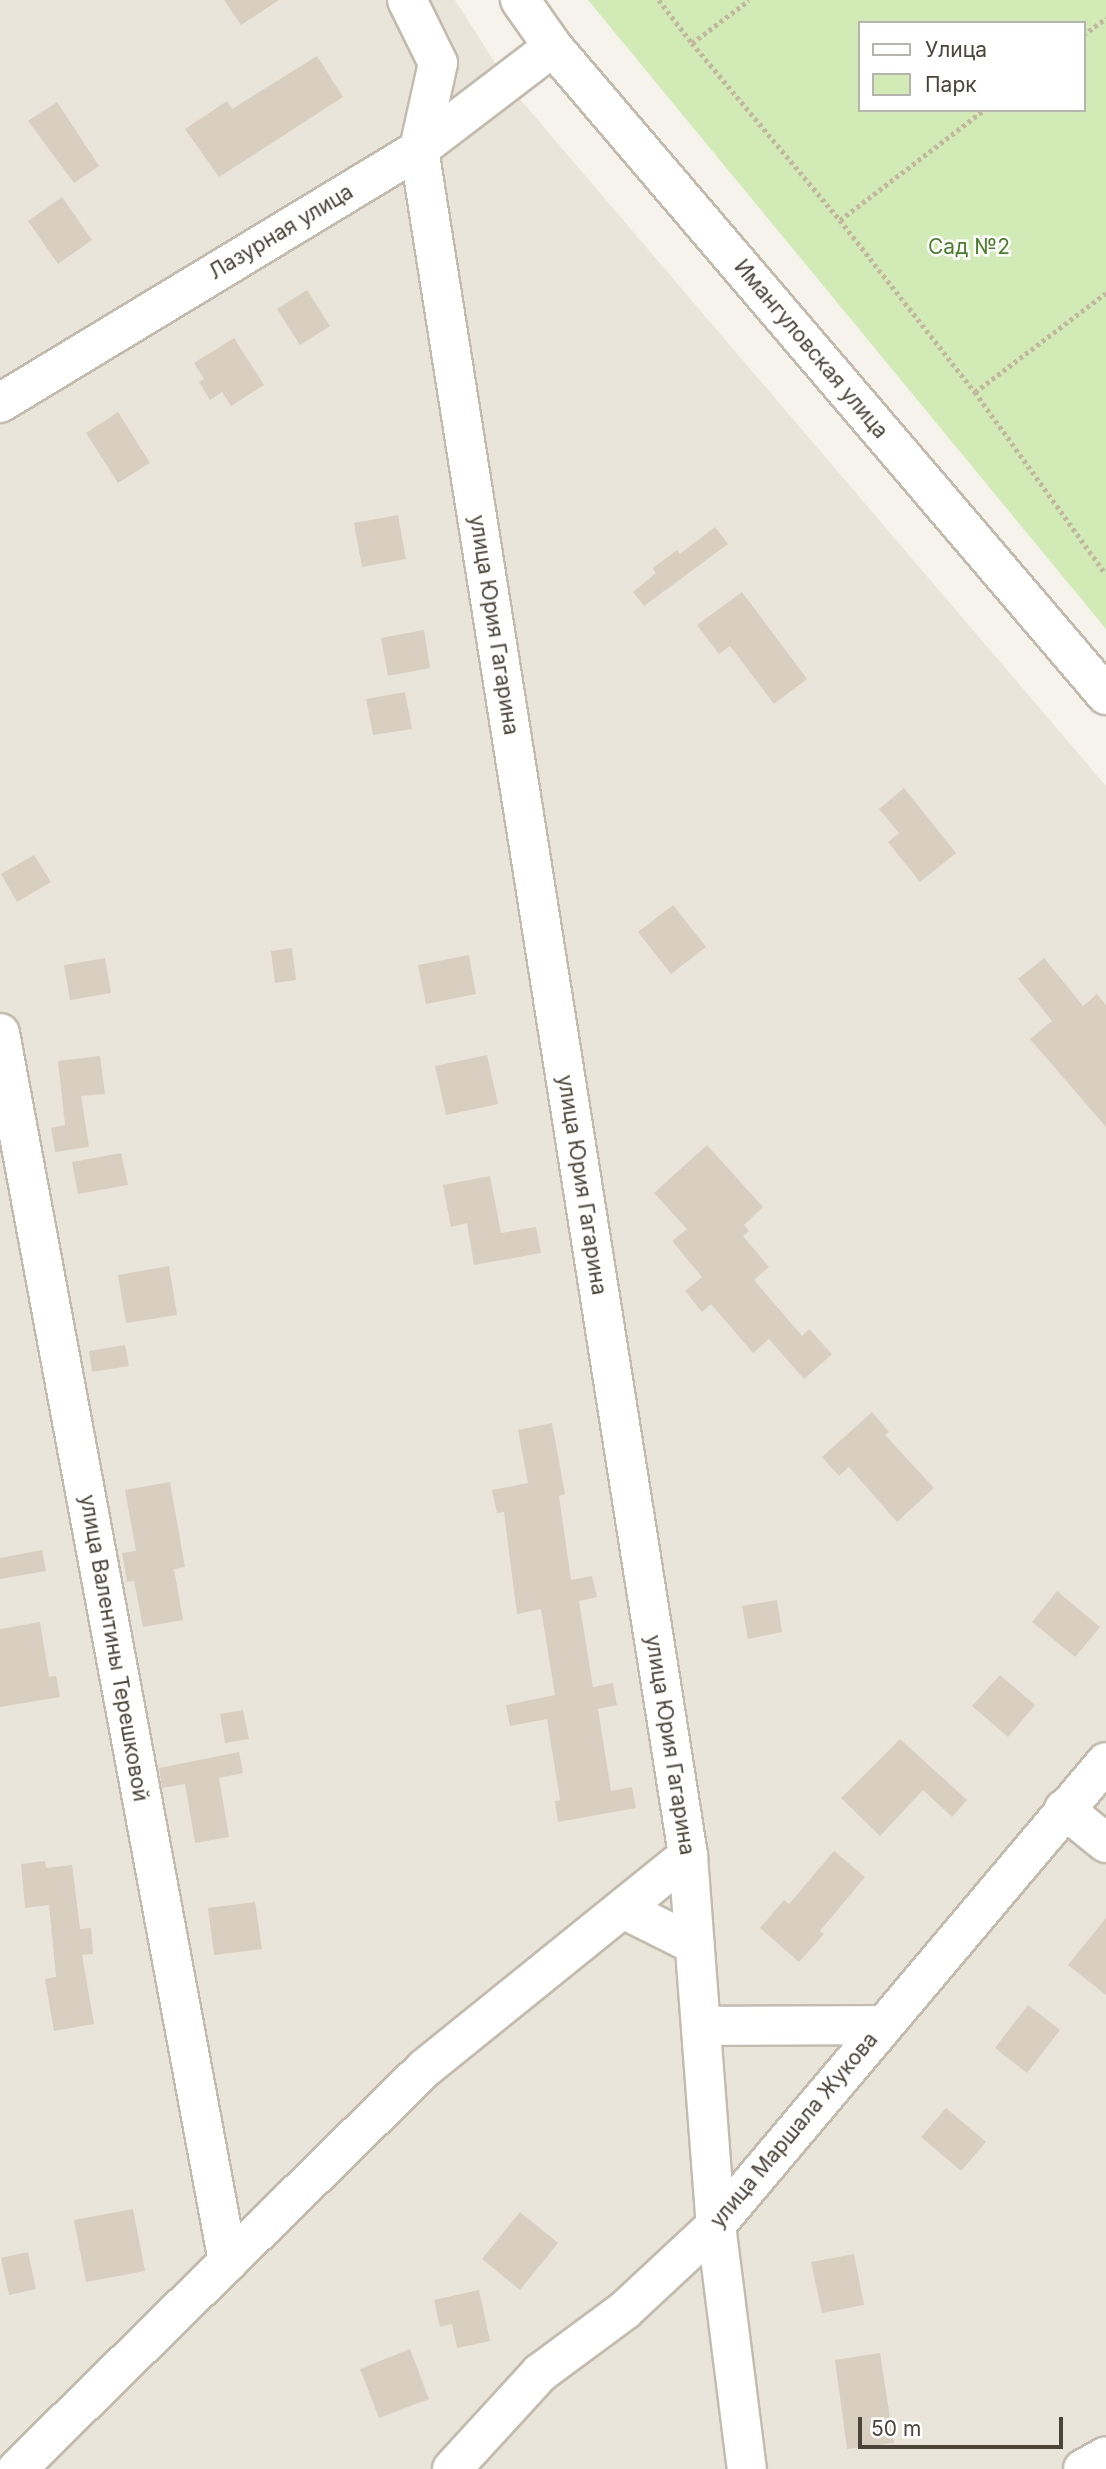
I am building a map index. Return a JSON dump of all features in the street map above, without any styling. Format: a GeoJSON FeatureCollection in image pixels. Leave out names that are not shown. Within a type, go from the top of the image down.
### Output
{"type":"FeatureCollection","features":[{"type":"Feature","properties":{"kind":"street"},"geometry":{"type":"LineString","coordinates":[[407,0],[438,64],[419,149]]}},
{"type":"Feature","properties":{"kind":"street","name":"Имангуловская улица"},"geometry":{"type":"LineString","coordinates":[[520,0],[553,47],[1106,695]]}},
{"type":"Feature","properties":{"kind":"street","name":"Лазурная улица"},"geometry":{"type":"LineString","coordinates":[[0,402],[419,149],[553,47]]}},
{"type":"Feature","properties":{"kind":"street","name":"улица Юрия Гагарина"},"geometry":{"type":"LineString","coordinates":[[419,149],[688,1856],[716,2225],[747,2469]]}},
{"type":"Feature","properties":{"kind":"street","name":"улица Валентины Терешковой"},"geometry":{"type":"LineString","coordinates":[[0,1033],[228,2262]]}},
{"type":"Feature","properties":{"kind":"street","name":"улица Маршала Жукова"},"geometry":{"type":"LineString","coordinates":[[452,2469],[540,2373],[625,2310],[716,2225],[1106,1762]]}},
{"type":"Feature","properties":{"kind":"street"},"geometry":{"type":"LineString","coordinates":[[1064,1809],[1106,1843]]}},
{"type":"Feature","properties":{"kind":"street"},"geometry":{"type":"LineString","coordinates":[[17,2469],[425,2068],[688,1856]]}},
{"type":"Feature","properties":{"kind":"street"},"geometry":{"type":"LineString","coordinates":[[623,1909],[695,1945]]}},
{"type":"Feature","properties":{"kind":"street"},"geometry":{"type":"LineString","coordinates":[[701,2026],[882,2025]]}},
{"type":"Feature","properties":{"kind":"street"},"geometry":{"type":"LineString","coordinates":[[1083,2469],[1106,2456]]}},
{"type":"Feature","properties":{"kind":"path"},"geometry":{"type":"LineString","coordinates":[[659,0],[840,220],[975,392],[1106,574]]}},
{"type":"Feature","properties":{"kind":"path"},"geometry":{"type":"LineString","coordinates":[[692,43],[749,0]]}},
{"type":"Feature","properties":{"kind":"path"},"geometry":{"type":"LineString","coordinates":[[1085,34],[1106,18]]}},
{"type":"Feature","properties":{"kind":"path"},"geometry":{"type":"LineString","coordinates":[[840,220],[981,112]]}},
{"type":"Feature","properties":{"kind":"path"},"geometry":{"type":"LineString","coordinates":[[975,392],[1106,293]]}},
{"type":"Feature","properties":{"kind":"shaded area"},"geometry":{"type":"Polygon","coordinates":[[[0,0],[455,0],[513,91],[1106,786],[1106,2469],[0,2469],[0,0]]]}},
{"type":"Feature","properties":{"kind":"green space","name":"Сад №2"},"geometry":{"type":"Polygon","coordinates":[[[588,0],[1106,0],[1106,629],[588,0]]]}},
{"type":"Feature","properties":{"kind":"building"},"geometry":{"type":"Polygon","coordinates":[[[224,0],[279,0],[241,25],[224,0]]]}},
{"type":"Feature","properties":{"kind":"building"},"geometry":{"type":"Polygon","coordinates":[[[317,56],[343,97],[219,177],[185,129],[227,101],[232,109],[317,56]]]}},
{"type":"Feature","properties":{"kind":"building"},"geometry":{"type":"Polygon","coordinates":[[[57,102],[99,166],[74,183],[28,121],[57,102]]]}},
{"type":"Feature","properties":{"kind":"building"},"geometry":{"type":"Polygon","coordinates":[[[62,197],[92,240],[58,264],[28,221],[62,197]]]}},
{"type":"Feature","properties":{"kind":"building"},"geometry":{"type":"Polygon","coordinates":[[[307,290],[330,326],[300,345],[277,309],[307,290]]]}},
{"type":"Feature","properties":{"kind":"building"},"geometry":{"type":"Polygon","coordinates":[[[234,338],[264,385],[231,406],[222,392],[210,400],[199,382],[204,379],[194,363],[234,338]]]}},
{"type":"Feature","properties":{"kind":"building"},"geometry":{"type":"Polygon","coordinates":[[[118,412],[150,463],[118,483],[86,433],[118,412]]]}},
{"type":"Feature","properties":{"kind":"building"},"geometry":{"type":"Polygon","coordinates":[[[398,515],[406,559],[362,567],[354,523],[398,515]]]}},
{"type":"Feature","properties":{"kind":"building"},"geometry":{"type":"Polygon","coordinates":[[[715,527],[728,544],[644,606],[633,592],[656,573],[653,568],[677,550],[680,554],[715,527]]]}},
{"type":"Feature","properties":{"kind":"building"},"geometry":{"type":"Polygon","coordinates":[[[742,592],[807,679],[774,704],[730,646],[719,654],[697,625],[742,592]]]}},
{"type":"Feature","properties":{"kind":"building"},"geometry":{"type":"Polygon","coordinates":[[[424,630],[430,668],[388,676],[381,638],[424,630]]]}},
{"type":"Feature","properties":{"kind":"building"},"geometry":{"type":"Polygon","coordinates":[[[405,692],[412,729],[373,735],[366,699],[405,692]]]}},
{"type":"Feature","properties":{"kind":"building"},"geometry":{"type":"Polygon","coordinates":[[[904,788],[956,853],[920,882],[888,842],[899,833],[879,809],[904,788]]]}},
{"type":"Feature","properties":{"kind":"building"},"geometry":{"type":"Polygon","coordinates":[[[34,855],[51,882],[17,902],[1,874],[34,855]]]}},
{"type":"Feature","properties":{"kind":"building"},"geometry":{"type":"Polygon","coordinates":[[[673,905],[706,947],[671,974],[638,932],[673,905]]]}},
{"type":"Feature","properties":{"kind":"building"},"geometry":{"type":"Polygon","coordinates":[[[292,948],[296,980],[275,983],[271,951],[292,948]]]}},
{"type":"Feature","properties":{"kind":"building"},"geometry":{"type":"Polygon","coordinates":[[[469,955],[476,994],[426,1004],[418,965],[469,955]]]}},
{"type":"Feature","properties":{"kind":"building"},"geometry":{"type":"Polygon","coordinates":[[[105,958],[111,993],[70,1000],[64,965],[105,958]]]}},
{"type":"Feature","properties":{"kind":"building"},"geometry":{"type":"Polygon","coordinates":[[[1044,958],[1083,1006],[1097,994],[1106,1005],[1106,1127],[1030,1039],[1052,1021],[1018,979],[1044,958]]]}},
{"type":"Feature","properties":{"kind":"building"},"geometry":{"type":"Polygon","coordinates":[[[487,1055],[498,1104],[446,1115],[435,1066],[487,1055]]]}},
{"type":"Feature","properties":{"kind":"building"},"geometry":{"type":"Polygon","coordinates":[[[100,1056],[105,1094],[81,1096],[89,1147],[55,1152],[51,1128],[65,1125],[58,1061],[100,1056]]]}},
{"type":"Feature","properties":{"kind":"building"},"geometry":{"type":"Polygon","coordinates":[[[707,1145],[763,1207],[744,1225],[749,1231],[743,1236],[769,1267],[754,1280],[802,1336],[809,1329],[832,1354],[804,1379],[769,1339],[753,1353],[711,1304],[702,1312],[685,1291],[702,1277],[672,1241],[687,1229],[654,1193],[707,1145]]]}},
{"type":"Feature","properties":{"kind":"building"},"geometry":{"type":"Polygon","coordinates":[[[121,1153],[128,1185],[78,1194],[72,1162],[121,1153]]]}},
{"type":"Feature","properties":{"kind":"building"},"geometry":{"type":"Polygon","coordinates":[[[490,1176],[501,1233],[536,1227],[541,1253],[474,1265],[467,1223],[451,1227],[443,1185],[490,1176]]]}},
{"type":"Feature","properties":{"kind":"building"},"geometry":{"type":"Polygon","coordinates":[[[169,1266],[177,1315],[126,1323],[118,1275],[169,1266]]]}},
{"type":"Feature","properties":{"kind":"building"},"geometry":{"type":"Polygon","coordinates":[[[125,1345],[129,1366],[92,1372],[89,1351],[125,1345]]]}},
{"type":"Feature","properties":{"kind":"building"},"geometry":{"type":"Polygon","coordinates":[[[872,1412],[889,1432],[885,1435],[934,1488],[897,1522],[849,1467],[839,1476],[822,1457],[872,1412]]]}},
{"type":"Feature","properties":{"kind":"building"},"geometry":{"type":"Polygon","coordinates":[[[552,1423],[565,1494],[559,1496],[571,1580],[592,1576],[597,1597],[579,1601],[593,1687],[613,1683],[617,1705],[598,1709],[611,1791],[632,1787],[636,1808],[558,1822],[555,1801],[560,1800],[547,1719],[510,1726],[506,1705],[555,1695],[541,1609],[517,1614],[504,1512],[497,1513],[492,1490],[528,1483],[518,1430],[552,1423]]]}},
{"type":"Feature","properties":{"kind":"building"},"geometry":{"type":"Polygon","coordinates":[[[170,1482],[185,1567],[174,1569],[183,1620],[143,1627],[134,1581],[127,1582],[122,1553],[136,1551],[125,1490],[170,1482]]]}},
{"type":"Feature","properties":{"kind":"building"},"geometry":{"type":"Polygon","coordinates":[[[42,1550],[46,1571],[0,1579],[0,1558],[42,1550]]]}},
{"type":"Feature","properties":{"kind":"building"},"geometry":{"type":"Polygon","coordinates":[[[1057,1591],[1100,1627],[1075,1657],[1032,1622],[1057,1591]]]}},
{"type":"Feature","properties":{"kind":"building"},"geometry":{"type":"Polygon","coordinates":[[[777,1600],[782,1632],[748,1639],[742,1606],[777,1600]]]}},
{"type":"Feature","properties":{"kind":"building"},"geometry":{"type":"Polygon","coordinates":[[[40,1622],[49,1677],[56,1676],[60,1697],[0,1707],[0,1629],[40,1622]]]}},
{"type":"Feature","properties":{"kind":"building"},"geometry":{"type":"Polygon","coordinates":[[[1000,1675],[1035,1705],[1008,1737],[972,1706],[1000,1675]]]}},
{"type":"Feature","properties":{"kind":"building"},"geometry":{"type":"Polygon","coordinates":[[[243,1710],[249,1739],[225,1743],[220,1714],[243,1710]]]}},
{"type":"Feature","properties":{"kind":"building"},"geometry":{"type":"Polygon","coordinates":[[[900,1739],[967,1800],[952,1817],[923,1790],[880,1836],[841,1798],[900,1739]]]}},
{"type":"Feature","properties":{"kind":"building"},"geometry":{"type":"Polygon","coordinates":[[[239,1752],[243,1773],[219,1778],[229,1837],[195,1843],[185,1784],[162,1788],[159,1768],[239,1752]]]}},
{"type":"Feature","properties":{"kind":"building"},"geometry":{"type":"Polygon","coordinates":[[[834,1851],[865,1877],[820,1931],[824,1934],[799,1962],[760,1928],[784,1900],[789,1904],[834,1851]]]}},
{"type":"Feature","properties":{"kind":"building"},"geometry":{"type":"Polygon","coordinates":[[[45,1861],[46,1868],[72,1865],[80,1929],[91,1928],[93,1954],[82,1955],[94,2024],[54,2031],[45,1979],[56,1977],[49,1905],[25,1908],[21,1864],[45,1861]]]}},
{"type":"Feature","properties":{"kind":"building"},"geometry":{"type":"Polygon","coordinates":[[[255,1902],[262,1949],[214,1955],[208,1908],[255,1902]]]}},
{"type":"Feature","properties":{"kind":"building"},"geometry":{"type":"Polygon","coordinates":[[[1106,1918],[1106,1995],[1068,1965],[1106,1918]]]}},
{"type":"Feature","properties":{"kind":"building"},"geometry":{"type":"Polygon","coordinates":[[[1028,2005],[1060,2030],[1027,2073],[995,2048],[1028,2005]]]}},
{"type":"Feature","properties":{"kind":"building"},"geometry":{"type":"Polygon","coordinates":[[[946,2108],[986,2142],[961,2171],[921,2137],[946,2108]]]}},
{"type":"Feature","properties":{"kind":"building"},"geometry":{"type":"Polygon","coordinates":[[[133,2209],[145,2271],[86,2282],[74,2220],[133,2209]]]}},
{"type":"Feature","properties":{"kind":"building"},"geometry":{"type":"Polygon","coordinates":[[[520,2212],[558,2243],[520,2290],[482,2259],[520,2212]]]}},
{"type":"Feature","properties":{"kind":"building"},"geometry":{"type":"Polygon","coordinates":[[[28,2252],[36,2289],[9,2295],[1,2258],[28,2252]]]}},
{"type":"Feature","properties":{"kind":"building"},"geometry":{"type":"Polygon","coordinates":[[[854,2254],[864,2305],[822,2313],[811,2262],[854,2254]]]}},
{"type":"Feature","properties":{"kind":"building"},"geometry":{"type":"Polygon","coordinates":[[[479,2290],[490,2341],[457,2348],[452,2324],[440,2327],[434,2300],[479,2290]]]}},
{"type":"Feature","properties":{"kind":"building"},"geometry":{"type":"Polygon","coordinates":[[[410,2349],[429,2399],[379,2418],[360,2369],[410,2349]]]}},
{"type":"Feature","properties":{"kind":"building"},"geometry":{"type":"Polygon","coordinates":[[[880,2353],[894,2443],[847,2449],[835,2360],[880,2353]]]}}]}
